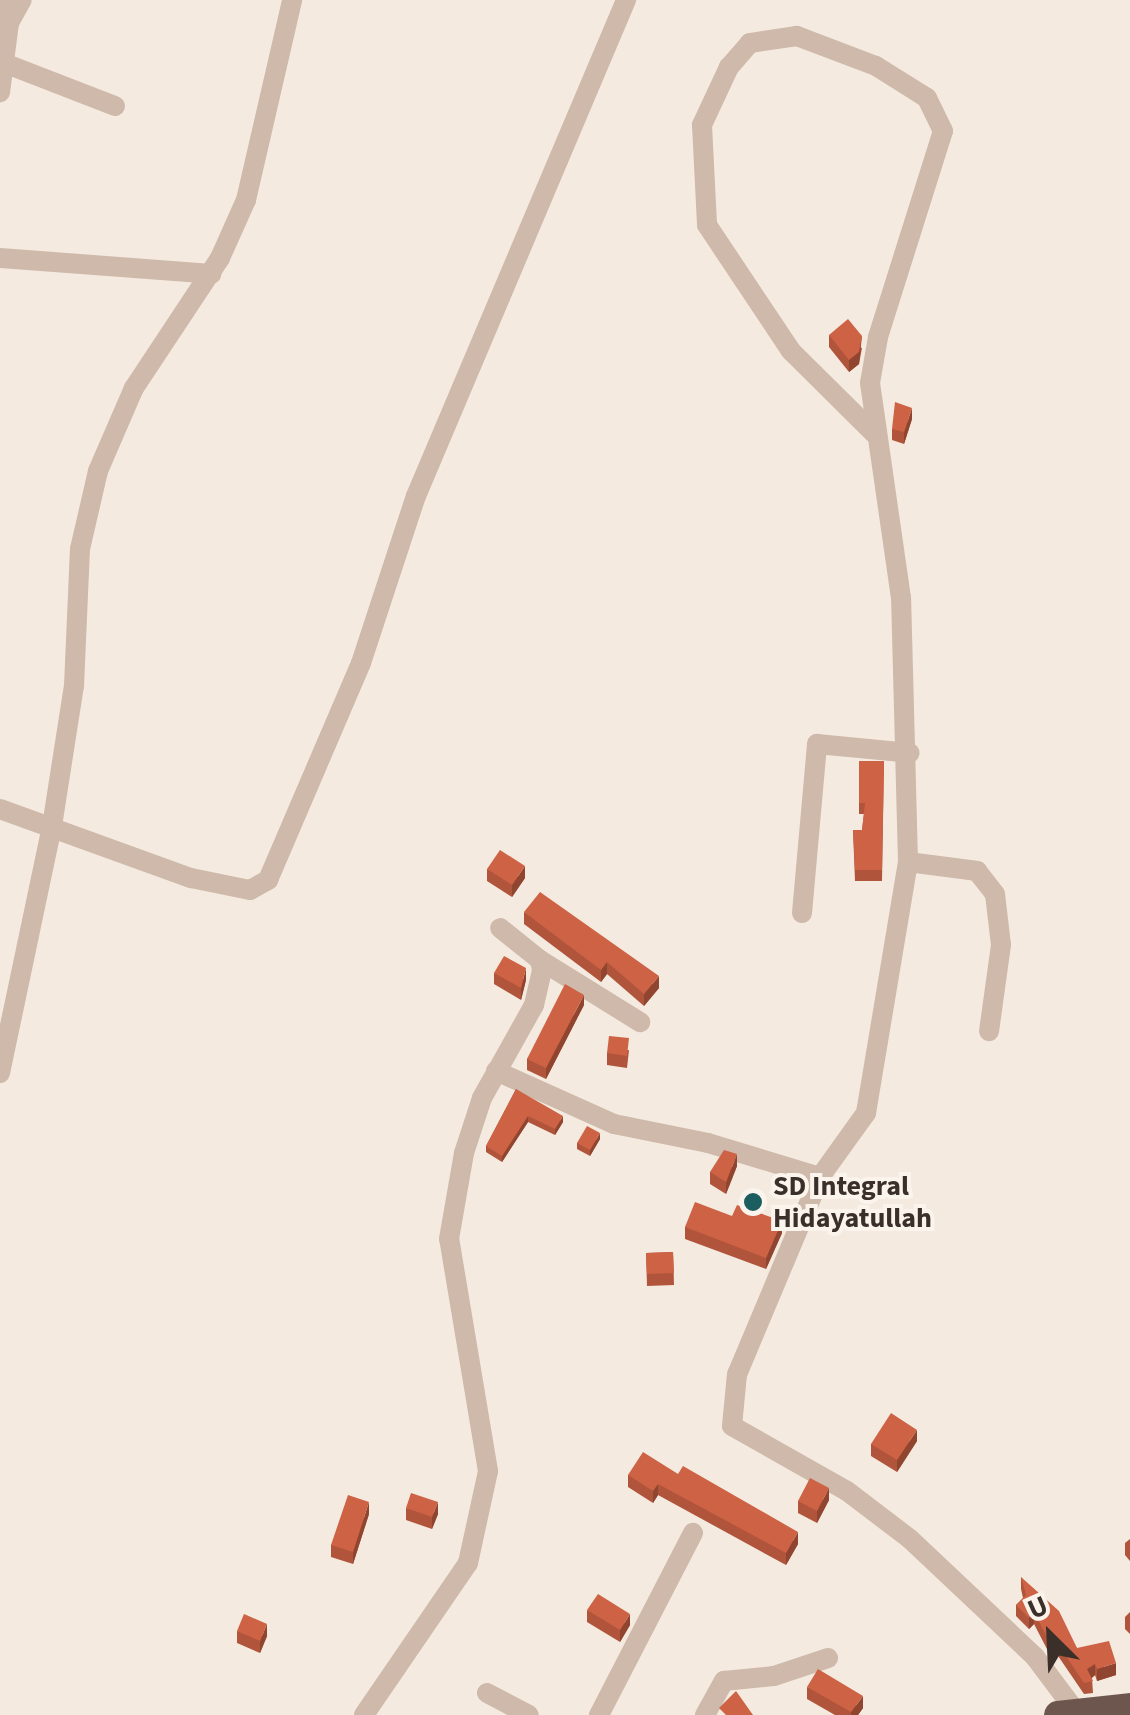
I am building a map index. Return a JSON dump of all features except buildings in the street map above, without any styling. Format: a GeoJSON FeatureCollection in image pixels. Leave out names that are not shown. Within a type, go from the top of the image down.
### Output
{"type":"FeatureCollection","features":[{"type":"Feature","properties":{"kind":"highway"},"geometry":{"type":"LineString","coordinates":[[1066,1712],[1130,1708]]}},
{"type":"Feature","properties":{"kind":"street"},"geometry":{"type":"LineString","coordinates":[[0,92],[9,23],[22,0]]}},
{"type":"Feature","properties":{"kind":"street"},"geometry":{"type":"LineString","coordinates":[[0,1073],[52,826],[74,686],[80,549],[98,472],[134,388],[210,274],[250,187],[292,0]]}},
{"type":"Feature","properties":{"kind":"street"},"geometry":{"type":"LineString","coordinates":[[0,809],[191,878],[250,890],[268,880],[361,663],[416,496],[626,0]]}},
{"type":"Feature","properties":{"kind":"street"},"geometry":{"type":"LineString","coordinates":[[0,2],[9,23]]}},
{"type":"Feature","properties":{"kind":"street"},"geometry":{"type":"LineString","coordinates":[[874,433],[791,350],[707,225],[702,125],[729,67],[750,43],[780,35],[820,42],[876,66],[928,98],[938,115],[941,144],[878,337],[870,383],[874,433],[902,598],[910,753],[908,862],[866,1113],[820,1177],[737,1374],[732,1426],[848,1490],[910,1539],[1035,1658],[1066,1712]]}},
{"type":"Feature","properties":{"kind":"street"},"geometry":{"type":"LineString","coordinates":[[4,63],[116,106]]}},
{"type":"Feature","properties":{"kind":"street"},"geometry":{"type":"LineString","coordinates":[[0,258],[210,274]]}},
{"type":"Feature","properties":{"kind":"street"},"geometry":{"type":"LineString","coordinates":[[802,913],[817,744],[910,753]]}},
{"type":"Feature","properties":{"kind":"street"},"geometry":{"type":"LineString","coordinates":[[908,862],[976,871],[994,894],[1002,945],[989,1031]]}},
{"type":"Feature","properties":{"kind":"street"},"geometry":{"type":"LineString","coordinates":[[500,928],[540,960],[640,1022]]}},
{"type":"Feature","properties":{"kind":"street"},"geometry":{"type":"LineString","coordinates":[[364,1715],[468,1563],[477,1534],[487,1447],[449,1240],[464,1152],[496,1072],[534,1005],[540,960]]}},
{"type":"Feature","properties":{"kind":"street"},"geometry":{"type":"LineString","coordinates":[[496,1072],[614,1124],[708,1143],[820,1177]]}},
{"type":"Feature","properties":{"kind":"street"},"geometry":{"type":"LineString","coordinates":[[599,1715],[693,1533]]}},
{"type":"Feature","properties":{"kind":"street"},"geometry":{"type":"LineString","coordinates":[[705,1715],[724,1681],[774,1676],[828,1658]]}},
{"type":"Feature","properties":{"kind":"street"},"geometry":{"type":"LineString","coordinates":[[487,1693],[529,1715]]}},
{"type":"Feature","properties":{"kind":"place","name":"SD Integral Hidayatullah"},"geometry":{"type":"Point","coordinates":[753,1202]}}]}
